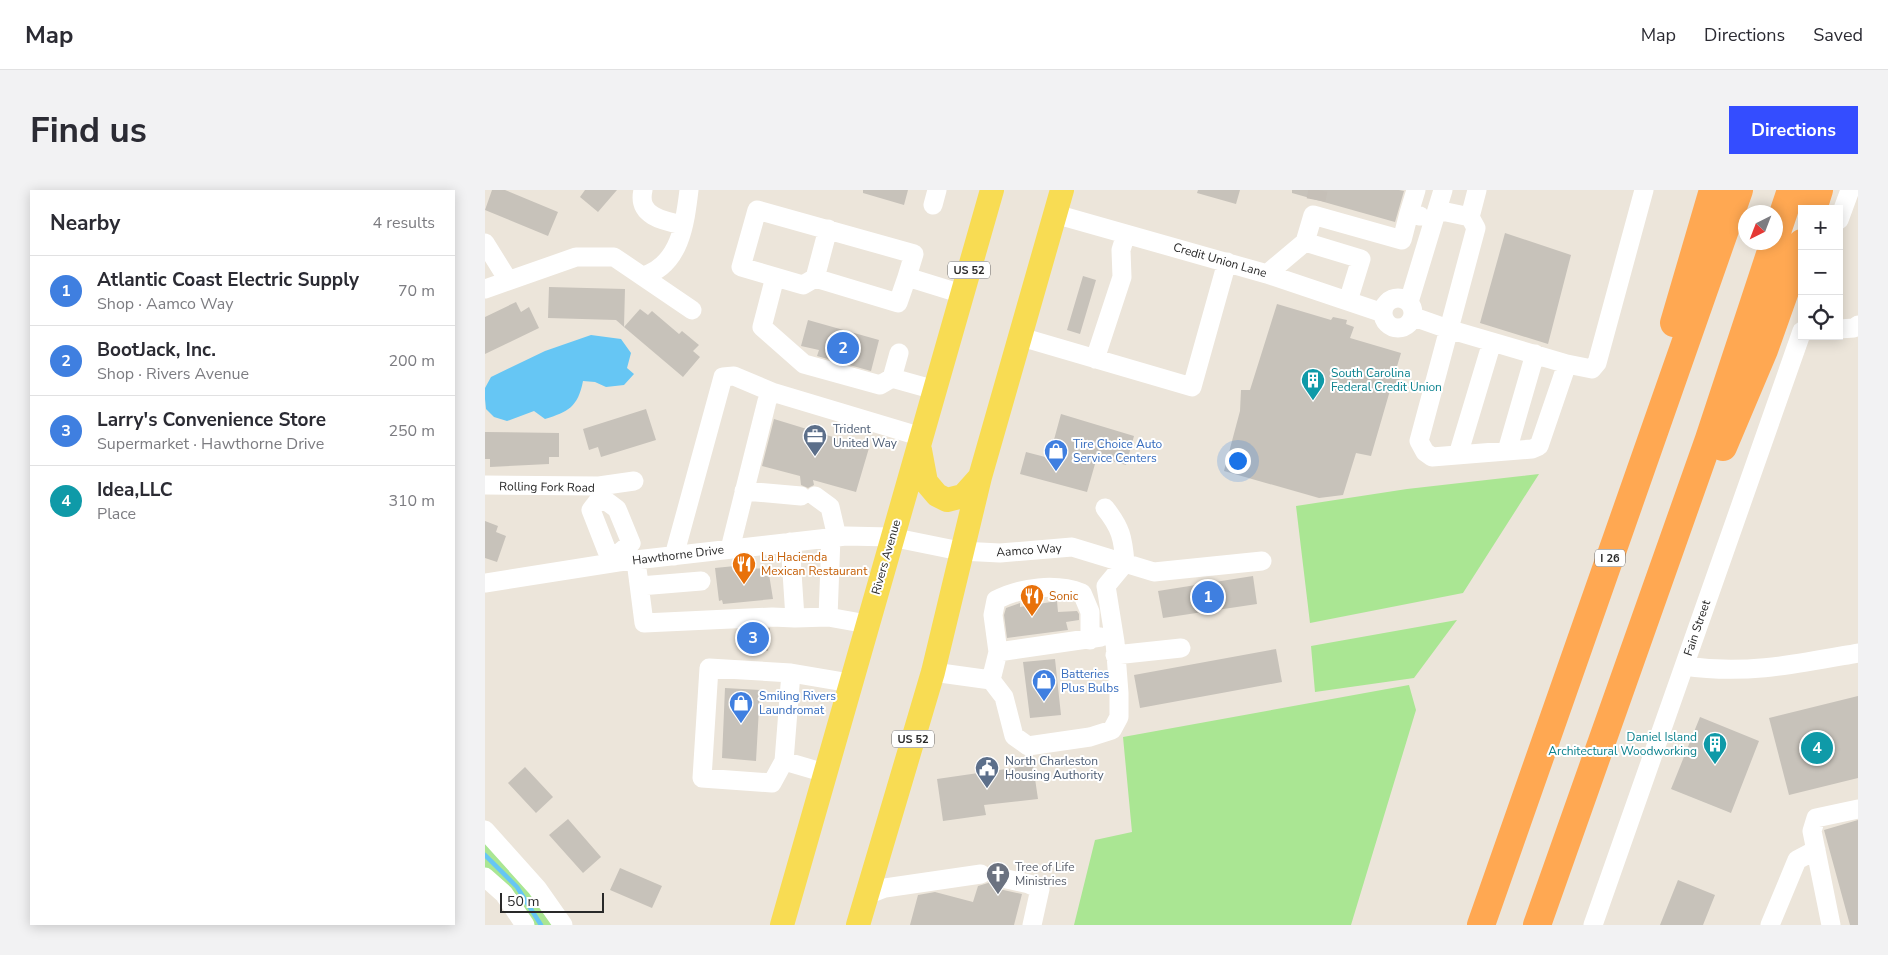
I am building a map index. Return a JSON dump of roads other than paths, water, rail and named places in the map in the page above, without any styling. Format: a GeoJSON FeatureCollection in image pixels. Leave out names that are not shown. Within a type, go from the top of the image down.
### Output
{"type":"FeatureCollection","features":[{"type":"Feature","properties":{"kind":"highway"},"geometry":{"type":"LineString","coordinates":[[1603,578],[1616,519],[1713,190]]}},
{"type":"Feature","properties":{"kind":"highway","name":"I 26"},"geometry":{"type":"LineString","coordinates":[[1481,925],[1739,190]]}},
{"type":"Feature","properties":{"kind":"highway"},"geometry":{"type":"LineString","coordinates":[[1783,214],[1791,190]]}},
{"type":"Feature","properties":{"kind":"highway"},"geometry":{"type":"LineString","coordinates":[[1814,205],[1819,190]]}},
{"type":"Feature","properties":{"kind":"highway"},"geometry":{"type":"LineString","coordinates":[[1537,925],[1709,440],[1771,250]]}},
{"type":"Feature","properties":{"kind":"highway"},"geometry":{"type":"LineString","coordinates":[[1660,579],[1687,527],[1740,409],[1799,250]]}},
{"type":"Feature","properties":{"kind":"main road","name":"Rivers Avenue"},"geometry":{"type":"LineString","coordinates":[[782,925],[891,537],[921,441],[992,190]]}},
{"type":"Feature","properties":{"kind":"main road","name":"US 52"},"geometry":{"type":"LineString","coordinates":[[858,925],[933,672],[960,551],[1062,190]]}},
{"type":"Feature","properties":{"kind":"main road"},"geometry":{"type":"LineString","coordinates":[[921,441],[926,482],[937,496],[947,500],[963,496],[980,477]]}},
{"type":"Feature","properties":{"kind":"street"},"geometry":{"type":"LineString","coordinates":[[643,190],[641,199],[644,208],[652,216],[683,225]]}},
{"type":"Feature","properties":{"kind":"street"},"geometry":{"type":"LineString","coordinates":[[643,276],[657,272],[666,264],[675,250],[683,225],[689,190]]}},
{"type":"Feature","properties":{"kind":"street"},"geometry":{"type":"LineString","coordinates":[[1267,274],[1305,242],[1314,207],[1370,231],[1402,240],[1416,190]]}},
{"type":"Feature","properties":{"kind":"street"},"geometry":{"type":"LineString","coordinates":[[1443,190],[1412,310],[1404,328],[1394,328],[1386,323],[1383,313],[1390,300],[1400,298],[1412,310],[1448,329],[1567,364],[1592,369],[1597,363],[1644,190]]}},
{"type":"Feature","properties":{"kind":"street"},"geometry":{"type":"LineString","coordinates":[[1477,190],[1470,217],[1476,228],[1419,441],[1425,452],[1432,457],[1532,449],[1539,446],[1567,364]]}},
{"type":"Feature","properties":{"kind":"street"},"geometry":{"type":"LineString","coordinates":[[815,278],[898,303],[914,254],[828,229],[757,210],[741,267],[803,285],[815,278],[828,229]]}},
{"type":"Feature","properties":{"kind":"street"},"geometry":{"type":"LineString","coordinates":[[1409,213],[1470,217]]}},
{"type":"Feature","properties":{"kind":"street","name":"Credit Union Lane"},"geometry":{"type":"LineString","coordinates":[[1055,214],[1267,274],[1383,313]]}},
{"type":"Feature","properties":{"kind":"street"},"geometry":{"type":"LineString","coordinates":[[1347,301],[1370,231]]}},
{"type":"Feature","properties":{"kind":"street"},"geometry":{"type":"LineString","coordinates":[[1095,359],[1122,277],[1121,250],[1126,234]]}},
{"type":"Feature","properties":{"kind":"street"},"geometry":{"type":"LineString","coordinates":[[1305,242],[1361,259]]}},
{"type":"Feature","properties":{"kind":"street"},"geometry":{"type":"LineString","coordinates":[[485,243],[508,280]]}},
{"type":"Feature","properties":{"kind":"street"},"geometry":{"type":"LineString","coordinates":[[485,289],[576,256],[614,257],[692,310]]}},
{"type":"Feature","properties":{"kind":"street"},"geometry":{"type":"LineString","coordinates":[[1021,337],[1192,387],[1227,262]]}},
{"type":"Feature","properties":{"kind":"street"},"geometry":{"type":"LineString","coordinates":[[775,277],[762,327],[804,364],[880,385],[892,378],[899,353]]}},
{"type":"Feature","properties":{"kind":"street"},"geometry":{"type":"LineString","coordinates":[[907,277],[963,294]]}},
{"type":"Feature","properties":{"kind":"street","name":"Fain Street"},"geometry":{"type":"LineString","coordinates":[[1593,925],[1799,340]]}},
{"type":"Feature","properties":{"kind":"street"},"geometry":{"type":"LineString","coordinates":[[1458,455],[1492,342]]}},
{"type":"Feature","properties":{"kind":"street"},"geometry":{"type":"LineString","coordinates":[[1507,451],[1535,354]]}},
{"type":"Feature","properties":{"kind":"street"},"geometry":{"type":"LineString","coordinates":[[675,556],[723,377],[734,376],[772,392],[921,441]]}},
{"type":"Feature","properties":{"kind":"street"},"geometry":{"type":"LineString","coordinates":[[892,378],[935,390]]}},
{"type":"Feature","properties":{"kind":"street"},"geometry":{"type":"LineString","coordinates":[[730,549],[767,401],[772,392]]}},
{"type":"Feature","properties":{"kind":"street"},"geometry":{"type":"LineString","coordinates":[[600,491],[634,481]]}},
{"type":"Feature","properties":{"kind":"street","name":"Rolling Fork Road"},"geometry":{"type":"LineString","coordinates":[[485,485],[600,491],[617,509],[631,543],[624,559]]}},
{"type":"Feature","properties":{"kind":"street"},"geometry":{"type":"LineString","coordinates":[[744,491],[808,496],[830,507],[834,537],[828,617]]}},
{"type":"Feature","properties":{"kind":"street"},"geometry":{"type":"LineString","coordinates":[[933,672],[991,680],[1004,697],[1014,736],[1027,746],[1090,737],[1111,730],[1119,717],[1119,693],[1106,586],[1125,563],[1123,539],[1117,523],[1105,508]]}},
{"type":"Feature","properties":{"kind":"street","name":"Hawthorne Drive"},"geometry":{"type":"LineString","coordinates":[[485,583],[624,559],[675,556],[834,537],[891,537],[960,551]]}},
{"type":"Feature","properties":{"kind":"street"},"geometry":{"type":"LineString","coordinates":[[790,542],[795,618]]}},
{"type":"Feature","properties":{"kind":"street","name":"Aamco Way"},"geometry":{"type":"LineString","coordinates":[[960,551],[1000,553],[1072,547],[1154,572],[1262,562]]}},
{"type":"Feature","properties":{"kind":"street"},"geometry":{"type":"LineString","coordinates":[[624,559],[640,586],[644,623],[772,616],[795,618],[828,617],[867,624]]}},
{"type":"Feature","properties":{"kind":"street"},"geometry":{"type":"LineString","coordinates":[[640,586],[701,581]]}},
{"type":"Feature","properties":{"kind":"street"},"geometry":{"type":"LineString","coordinates":[[991,680],[998,652],[993,615],[996,600],[1012,592],[1065,586],[1082,593],[1090,612],[1090,640]]}},
{"type":"Feature","properties":{"kind":"street"},"geometry":{"type":"LineString","coordinates":[[998,652],[1090,640],[1112,634]]}},
{"type":"Feature","properties":{"kind":"street"},"geometry":{"type":"LineString","coordinates":[[1115,656],[1181,648]]}},
{"type":"Feature","properties":{"kind":"street"},"geometry":{"type":"LineString","coordinates":[[1684,666],[1717,671],[1767,670],[1858,653]]}},
{"type":"Feature","properties":{"kind":"street"},"geometry":{"type":"LineString","coordinates":[[791,674],[784,761],[772,783],[702,778],[709,668],[791,674],[850,683]]}},
{"type":"Feature","properties":{"kind":"street"},"geometry":{"type":"LineString","coordinates":[[784,761],[825,773]]}},
{"type":"Feature","properties":{"kind":"street"},"geometry":{"type":"LineString","coordinates":[[1831,925],[1812,831],[1815,818],[1858,809]]}},
{"type":"Feature","properties":{"kind":"street"},"geometry":{"type":"LineString","coordinates":[[485,830],[537,888],[563,925]]}},
{"type":"Feature","properties":{"kind":"street"},"geometry":{"type":"LineString","coordinates":[[1770,925],[1797,860],[1816,850]]}},
{"type":"Feature","properties":{"kind":"street"},"geometry":{"type":"LineString","coordinates":[[867,895],[885,888],[981,874]]}},
{"type":"Feature","properties":{"kind":"street"},"geometry":{"type":"LineString","coordinates":[[485,877],[504,894],[525,925]]}},
{"type":"Feature","properties":{"kind":"street"},"geometry":{"type":"LineString","coordinates":[[1001,878],[1029,884],[1040,889],[1032,925]]}},
{"type":"Feature","properties":{"kind":"water"},"geometry":{"type":"Polygon","coordinates":[[[591,335],[621,339],[631,353],[627,368],[634,374],[624,385],[606,387],[595,382],[583,381],[578,397],[571,407],[560,414],[545,419],[534,411],[507,421],[494,417],[486,409],[485,388],[491,377],[545,351],[591,335]]]}},
{"type":"Feature","properties":{"kind":"waterway"},"geometry":{"type":"LineString","coordinates":[[485,855],[517,887],[541,925]]}},
{"type":"Feature","properties":{"kind":"tunnel"},"geometry":{"type":"LineString","coordinates":[[1316,200],[1318,190]]}},
{"type":"Feature","properties":{"kind":"place","name":"BootJack, Inc."},"geometry":{"type":"Point","coordinates":[843,348]}},
{"type":"Feature","properties":{"kind":"place","name":"South Carolina Federal Credit Union"},"geometry":{"type":"Point","coordinates":[1313,401]}},
{"type":"Feature","properties":{"kind":"place","name":"Trident United Way"},"geometry":{"type":"Point","coordinates":[815,457]}},
{"type":"Feature","properties":{"kind":"place","name":"Tire Choice Auto Service Centers"},"geometry":{"type":"Point","coordinates":[1056,472]}},
{"type":"Feature","properties":{"kind":"place","name":"La Hacienda Mexican Restaurant"},"geometry":{"type":"Point","coordinates":[744,585]}},
{"type":"Feature","properties":{"kind":"place","name":"Atlantic Coast Electric Supply"},"geometry":{"type":"Point","coordinates":[1208,597]}},
{"type":"Feature","properties":{"kind":"place","name":"Sonic"},"geometry":{"type":"Point","coordinates":[1032,617]}},
{"type":"Feature","properties":{"kind":"place","name":"Larry's Convenience Store"},"geometry":{"type":"Point","coordinates":[753,638]}},
{"type":"Feature","properties":{"kind":"place","name":"Batteries Plus Bulbs"},"geometry":{"type":"Point","coordinates":[1044,702]}},
{"type":"Feature","properties":{"kind":"place","name":"Smiling Rivers Laundromat"},"geometry":{"type":"Point","coordinates":[741,724]}},
{"type":"Feature","properties":{"kind":"place","name":"Idea,LLC"},"geometry":{"type":"Point","coordinates":[1817,748]}},
{"type":"Feature","properties":{"kind":"place","name":"Daniel Island Architectural Woodworking"},"geometry":{"type":"Point","coordinates":[1715,765]}},
{"type":"Feature","properties":{"kind":"place","name":"North Charleston Housing Authority"},"geometry":{"type":"Point","coordinates":[987,789]}},
{"type":"Feature","properties":{"kind":"place","name":"Tree of Life Ministries"},"geometry":{"type":"Point","coordinates":[998,895]}}]}
